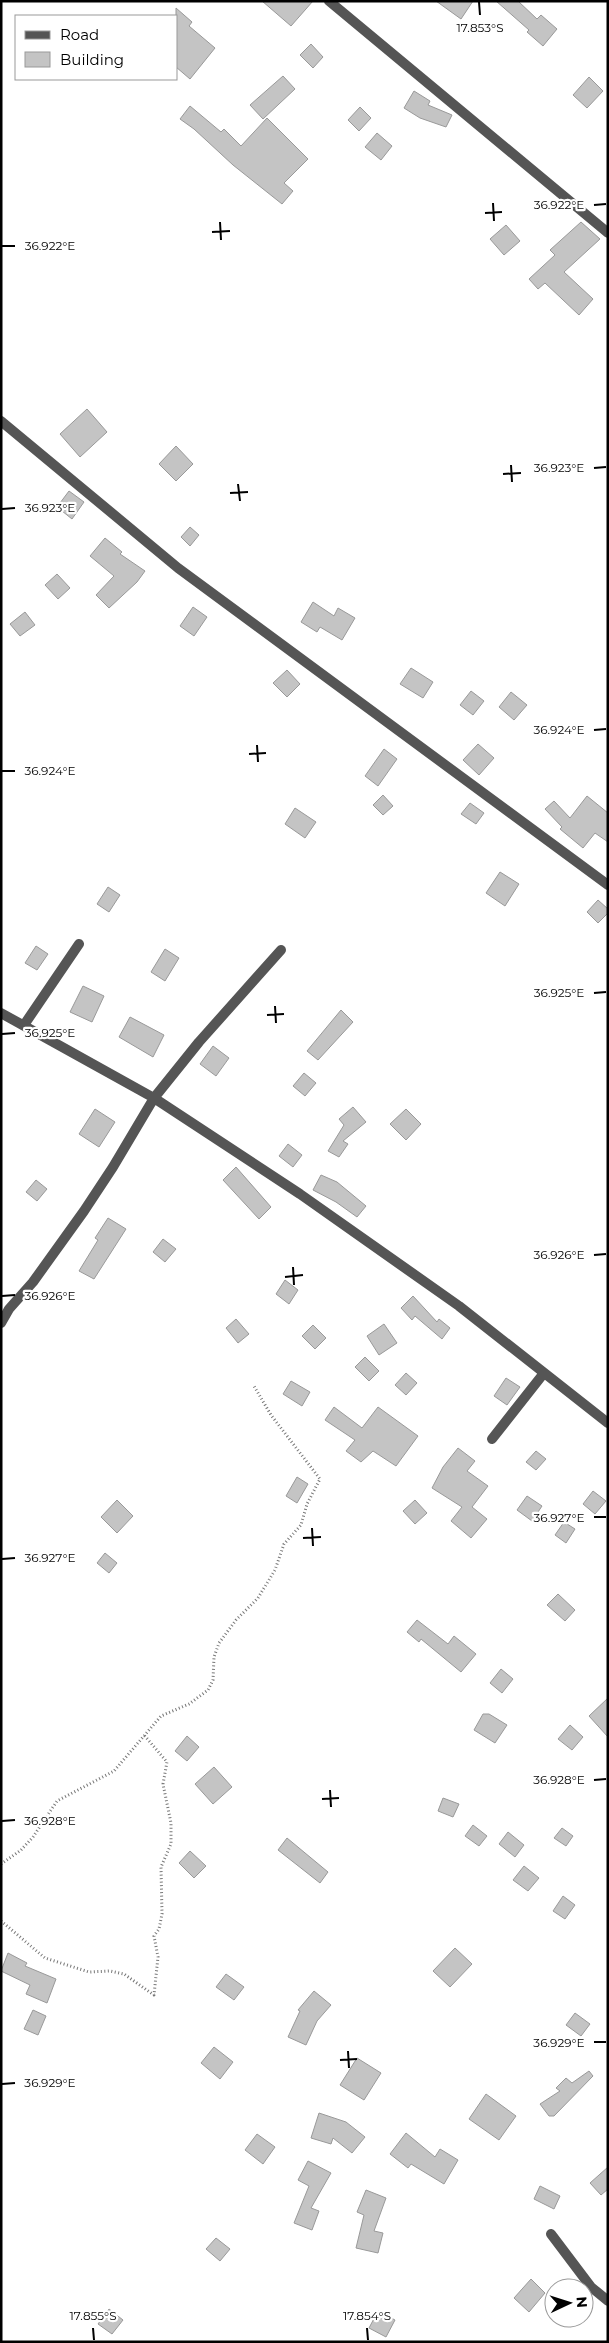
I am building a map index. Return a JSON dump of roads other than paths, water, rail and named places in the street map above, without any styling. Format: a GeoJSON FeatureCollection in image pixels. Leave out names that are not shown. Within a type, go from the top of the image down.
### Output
{"type":"FeatureCollection","features":[{"type":"Feature","properties":{"kind":"street"},"geometry":{"type":"LineString","coordinates":[[329,1],[608,233]]}},
{"type":"Feature","properties":{"kind":"street"},"geometry":{"type":"LineString","coordinates":[[1,421],[186,574],[608,885]]}},
{"type":"Feature","properties":{"kind":"street"},"geometry":{"type":"LineString","coordinates":[[24,1025],[78,944]]}},
{"type":"Feature","properties":{"kind":"street"},"geometry":{"type":"LineString","coordinates":[[1,1322],[33,1282],[84,1211],[154,1098],[199,1042],[281,950]]}},
{"type":"Feature","properties":{"kind":"street"},"geometry":{"type":"LineString","coordinates":[[1,1013],[154,1098],[221,1140],[459,1306],[608,1423]]}},
{"type":"Feature","properties":{"kind":"street"},"geometry":{"type":"LineString","coordinates":[[492,1438],[544,1373]]}},
{"type":"Feature","properties":{"kind":"street"},"geometry":{"type":"LineString","coordinates":[[551,2234],[591,2287],[608,2302]]}}]}
